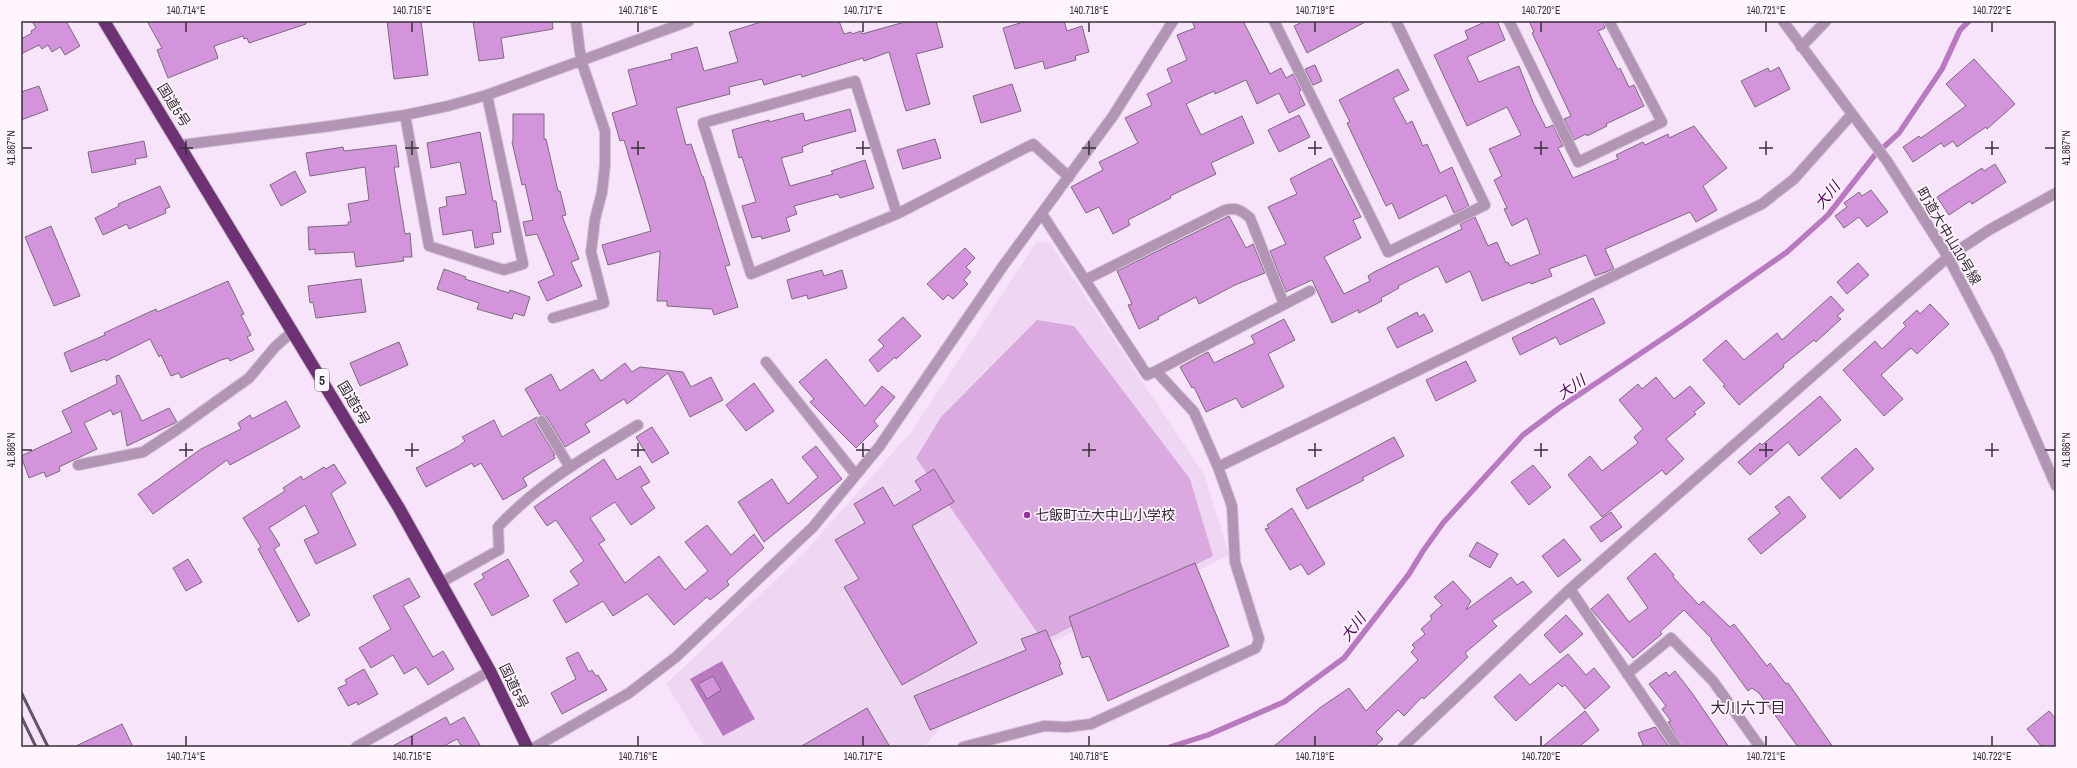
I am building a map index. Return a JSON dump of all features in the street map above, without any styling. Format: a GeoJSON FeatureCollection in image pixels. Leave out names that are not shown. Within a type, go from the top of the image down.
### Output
{"type":"FeatureCollection","features":[{"type":"Feature","properties":{"kind":"highway","name":"国道5号"},"geometry":{"type":"LineString","coordinates":[[104,21],[399,508],[490,671],[527,747]]}},
{"type":"Feature","properties":{"kind":"street"},"geometry":{"type":"LineString","coordinates":[[553,318],[604,303],[591,252],[595,219],[602,192],[605,131],[581,60],[576,21]]}},
{"type":"Feature","properties":{"kind":"street"},"geometry":{"type":"LineString","coordinates":[[181,146],[405,115],[487,95],[689,21]]}},
{"type":"Feature","properties":{"kind":"street"},"geometry":{"type":"LineString","coordinates":[[535,747],[629,693],[676,657],[813,527],[879,447],[1003,266],[1113,116],[1173,21]]}},
{"type":"Feature","properties":{"kind":"street"},"geometry":{"type":"LineString","coordinates":[[1274,21],[1388,252],[1486,205],[1396,21]]}},
{"type":"Feature","properties":{"kind":"street"},"geometry":{"type":"LineString","coordinates":[[1509,21],[1578,162],[1662,122],[1609,21]]}},
{"type":"Feature","properties":{"kind":"street","name":"町道大中山10号線"},"geometry":{"type":"LineString","coordinates":[[1783,21],[1801,47],[1815,62],[1887,161],[1948,257],[1998,353],[2056,486]]}},
{"type":"Feature","properties":{"kind":"street"},"geometry":{"type":"LineString","coordinates":[[1801,47],[1826,21]]}},
{"type":"Feature","properties":{"kind":"street"},"geometry":{"type":"LineString","coordinates":[[897,214],[855,82],[703,122],[751,274],[897,214],[1033,144],[1069,178]]}},
{"type":"Feature","properties":{"kind":"street"},"geometry":{"type":"LineString","coordinates":[[405,115],[429,246],[504,270],[523,264],[487,95]]}},
{"type":"Feature","properties":{"kind":"street"},"geometry":{"type":"LineString","coordinates":[[1218,467],[1762,204],[1794,179],[1852,114]]}},
{"type":"Feature","properties":{"kind":"street"},"geometry":{"type":"LineString","coordinates":[[1403,747],[1570,589],[1948,257],[1989,230],[2056,193]]}},
{"type":"Feature","properties":{"kind":"street"},"geometry":{"type":"LineString","coordinates":[[1085,280],[1225,210],[1232,208],[1241,210],[1250,218],[1284,304]]}},
{"type":"Feature","properties":{"kind":"street"},"geometry":{"type":"LineString","coordinates":[[1042,214],[1147,375],[1310,291]]}},
{"type":"Feature","properties":{"kind":"street"},"geometry":{"type":"LineString","coordinates":[[78,465],[143,452],[249,378],[275,347],[293,331]]}},
{"type":"Feature","properties":{"kind":"street"},"geometry":{"type":"LineString","coordinates":[[766,362],[856,475]]}},
{"type":"Feature","properties":{"kind":"street"},"geometry":{"type":"LineString","coordinates":[[963,747],[1044,726],[1067,727],[1091,724],[1256,648],[1259,639],[1235,562],[1232,506],[1218,467],[1194,412],[1156,371]]}},
{"type":"Feature","properties":{"kind":"street"},"geometry":{"type":"LineString","coordinates":[[542,420],[569,466]]}},
{"type":"Feature","properties":{"kind":"street"},"geometry":{"type":"LineString","coordinates":[[440,583],[499,550],[498,526],[520,503],[569,466],[638,425]]}},
{"type":"Feature","properties":{"kind":"street"},"geometry":{"type":"LineString","coordinates":[[1570,589],[1677,747]]}},
{"type":"Feature","properties":{"kind":"street"},"geometry":{"type":"LineString","coordinates":[[1627,674],[1671,638],[1713,681],[1760,747]]}},
{"type":"Feature","properties":{"kind":"street"},"geometry":{"type":"LineString","coordinates":[[356,747],[490,671]]}},
{"type":"Feature","properties":{"kind":"shaded area","name":"七飯町立大中山小学校"},"geometry":{"type":"Polygon","coordinates":[[[1037,241],[1051,244],[1205,476],[1229,555],[1045,646],[944,723],[924,747],[705,747],[666,684],[802,555],[911,432],[1037,241]]]}},
{"type":"Feature","properties":{"kind":"shaded area"},"geometry":{"type":"Polygon","coordinates":[[[1037,320],[1074,326],[1190,479],[1213,556],[1043,641],[916,458],[941,417],[1037,320]]]}},
{"type":"Feature","properties":{"kind":"shaded area"},"geometry":{"type":"Polygon","coordinates":[[[722,661],[755,719],[723,736],[690,679],[722,661]]]}},
{"type":"Feature","properties":{"kind":"building"},"geometry":{"type":"Polygon","coordinates":[[[32,21],[66,21],[80,46],[65,55],[60,47],[52,52],[48,45],[42,49],[39,45],[21,54],[21,39],[32,33],[31,31],[36,28],[32,21]]]}},
{"type":"Feature","properties":{"kind":"building"},"geometry":{"type":"Polygon","coordinates":[[[147,21],[306,21],[306,24],[249,43],[247,38],[244,39],[243,36],[214,46],[218,58],[168,78],[157,50],[162,48],[147,21]]]}},
{"type":"Feature","properties":{"kind":"building"},"geometry":{"type":"Polygon","coordinates":[[[387,21],[421,21],[428,75],[394,79],[387,21]]]}},
{"type":"Feature","properties":{"kind":"building"},"geometry":{"type":"Polygon","coordinates":[[[473,21],[552,21],[553,29],[501,38],[504,58],[479,61],[473,21]]]}},
{"type":"Feature","properties":{"kind":"building"},"geometry":{"type":"Polygon","coordinates":[[[764,21],[839,21],[844,34],[851,32],[852,34],[861,31],[862,34],[908,21],[936,21],[943,47],[916,54],[930,104],[906,111],[889,52],[864,61],[863,58],[802,77],[801,74],[764,85],[762,79],[729,87],[730,94],[676,108],[686,145],[691,144],[703,176],[730,265],[725,266],[738,307],[714,315],[712,309],[667,306],[667,301],[657,301],[660,251],[608,265],[602,245],[651,231],[624,140],[620,141],[612,113],[637,105],[628,70],[672,59],[671,54],[697,47],[704,71],[738,62],[729,32],[764,21]]]}},
{"type":"Feature","properties":{"kind":"building"},"geometry":{"type":"Polygon","coordinates":[[[1027,21],[1064,21],[1067,31],[1082,26],[1089,52],[1075,56],[1076,60],[1045,69],[1043,61],[1015,69],[1003,28],[1027,21]]]}},
{"type":"Feature","properties":{"kind":"building"},"geometry":{"type":"Polygon","coordinates":[[[1192,21],[1243,21],[1270,74],[1281,68],[1286,78],[1293,74],[1301,90],[1299,92],[1305,105],[1289,113],[1279,93],[1257,104],[1246,80],[1215,94],[1214,91],[1186,104],[1201,135],[1242,116],[1254,143],[1211,163],[1216,174],[1170,196],[1171,198],[1128,220],[1130,225],[1113,234],[1099,207],[1086,213],[1071,187],[1103,170],[1099,162],[1138,143],[1125,118],[1152,105],[1147,94],[1172,82],[1167,69],[1187,60],[1177,35],[1195,28],[1192,21]]]}},
{"type":"Feature","properties":{"kind":"building"},"geometry":{"type":"Polygon","coordinates":[[[1304,21],[1367,21],[1307,53],[1294,26],[1304,21]]]}},
{"type":"Feature","properties":{"kind":"building"},"geometry":{"type":"Polygon","coordinates":[[[1487,21],[1497,21],[1505,40],[1467,57],[1479,82],[1519,66],[1533,102],[1546,128],[1553,125],[1563,146],[1558,148],[1573,178],[1618,159],[1616,155],[1643,142],[1645,145],[1668,134],[1669,138],[1694,126],[1727,168],[1703,186],[1717,210],[1696,222],[1690,212],[1605,249],[1614,269],[1595,276],[1586,255],[1549,269],[1552,276],[1531,284],[1530,282],[1482,301],[1470,271],[1446,283],[1438,266],[1398,286],[1399,288],[1381,298],[1382,301],[1359,313],[1358,310],[1332,323],[1312,280],[1286,292],[1270,251],[1286,244],[1268,207],[1297,194],[1290,179],[1331,158],[1361,217],[1353,220],[1361,238],[1324,257],[1344,294],[1370,281],[1368,276],[1374,272],[1462,229],[1460,224],[1475,217],[1488,246],[1497,242],[1506,263],[1508,262],[1510,266],[1540,254],[1527,218],[1512,226],[1504,209],[1507,208],[1494,180],[1502,176],[1489,149],[1521,135],[1507,107],[1467,126],[1434,55],[1468,39],[1465,31],[1487,21]]]}},
{"type":"Feature","properties":{"kind":"building"},"geometry":{"type":"Polygon","coordinates":[[[1529,21],[1603,21],[1605,28],[1598,31],[1618,70],[1620,68],[1629,87],[1634,85],[1644,106],[1606,124],[1607,126],[1587,136],[1586,134],[1574,140],[1564,119],[1571,116],[1532,33],[1534,32],[1529,21]]]}},
{"type":"Feature","properties":{"kind":"building"},"geometry":{"type":"Polygon","coordinates":[[[1974,59],[2015,104],[1987,129],[1986,127],[1957,147],[1953,141],[1944,147],[1941,143],[1913,162],[1903,147],[1919,136],[1921,138],[1966,106],[1946,84],[1974,59]]]}},
{"type":"Feature","properties":{"kind":"building"},"geometry":{"type":"Polygon","coordinates":[[[1315,65],[1322,81],[1313,85],[1305,69],[1315,65]]]}},
{"type":"Feature","properties":{"kind":"building"},"geometry":{"type":"Polygon","coordinates":[[[1779,67],[1790,89],[1755,107],[1741,81],[1768,68],[1770,72],[1779,67]]]}},
{"type":"Feature","properties":{"kind":"building"},"geometry":{"type":"Polygon","coordinates":[[[1398,69],[1409,90],[1393,98],[1407,124],[1412,121],[1423,146],[1427,144],[1440,173],[1452,167],[1469,206],[1454,213],[1446,195],[1399,219],[1392,203],[1386,206],[1347,123],[1350,122],[1339,100],[1398,69]]]}},
{"type":"Feature","properties":{"kind":"building"},"geometry":{"type":"Polygon","coordinates":[[[1012,84],[1021,111],[981,123],[973,96],[1012,84]]]}},
{"type":"Feature","properties":{"kind":"building"},"geometry":{"type":"Polygon","coordinates":[[[39,86],[48,110],[21,120],[21,92],[39,86]]]}},
{"type":"Feature","properties":{"kind":"building"},"geometry":{"type":"Polygon","coordinates":[[[850,109],[856,131],[811,143],[802,147],[803,152],[781,158],[790,186],[833,174],[831,171],[865,160],[874,188],[840,198],[838,194],[794,206],[797,214],[786,218],[790,231],[762,239],[761,236],[752,238],[742,206],[756,202],[742,157],[739,158],[732,130],[803,113],[805,121],[850,109]]]}},
{"type":"Feature","properties":{"kind":"building"},"geometry":{"type":"Polygon","coordinates":[[[513,114],[544,114],[544,139],[546,139],[558,191],[560,191],[566,215],[562,216],[579,259],[571,262],[582,286],[547,301],[538,282],[554,275],[537,234],[526,236],[523,222],[533,220],[525,184],[522,185],[512,142],[513,114]]]}},
{"type":"Feature","properties":{"kind":"building"},"geometry":{"type":"Polygon","coordinates":[[[1299,115],[1310,137],[1279,152],[1268,130],[1299,115]]]}},
{"type":"Feature","properties":{"kind":"building"},"geometry":{"type":"Polygon","coordinates":[[[480,132],[493,201],[496,201],[501,232],[492,233],[494,244],[475,248],[472,230],[443,235],[439,208],[447,206],[446,197],[466,194],[460,162],[431,168],[427,143],[480,132]]]}},
{"type":"Feature","properties":{"kind":"building"},"geometry":{"type":"Polygon","coordinates":[[[935,139],[941,158],[903,169],[897,150],[935,139]]]}},
{"type":"Feature","properties":{"kind":"building"},"geometry":{"type":"Polygon","coordinates":[[[144,141],[147,157],[135,159],[136,164],[92,173],[88,152],[144,141]]]}},
{"type":"Feature","properties":{"kind":"building"},"geometry":{"type":"Polygon","coordinates":[[[396,145],[399,167],[394,167],[405,234],[410,233],[412,257],[403,257],[404,261],[356,267],[354,252],[315,254],[315,249],[309,250],[308,227],[348,225],[348,222],[351,222],[348,204],[369,200],[365,167],[310,176],[306,153],[343,147],[344,151],[396,145]]]}},
{"type":"Feature","properties":{"kind":"building"},"geometry":{"type":"Polygon","coordinates":[[[1995,164],[2006,182],[1972,204],[1970,201],[1949,215],[1937,197],[1982,168],[1984,171],[1995,164]]]}},
{"type":"Feature","properties":{"kind":"building"},"geometry":{"type":"Polygon","coordinates":[[[295,171],[306,192],[281,206],[270,185],[295,171]]]}},
{"type":"Feature","properties":{"kind":"building"},"geometry":{"type":"Polygon","coordinates":[[[160,186],[170,207],[165,209],[166,213],[129,229],[127,224],[103,235],[95,218],[119,206],[118,204],[160,186]]]}},
{"type":"Feature","properties":{"kind":"building"},"geometry":{"type":"Polygon","coordinates":[[[1871,190],[1888,212],[1867,227],[1859,217],[1844,228],[1835,216],[1847,207],[1844,203],[1859,192],[1862,196],[1871,190]]]}},
{"type":"Feature","properties":{"kind":"building"},"geometry":{"type":"Polygon","coordinates":[[[1229,216],[1246,248],[1253,244],[1265,273],[1235,285],[1199,304],[1196,297],[1139,329],[1128,305],[1132,304],[1117,271],[1229,216]]]}},
{"type":"Feature","properties":{"kind":"building"},"geometry":{"type":"Polygon","coordinates":[[[51,226],[80,296],[54,306],[25,237],[51,226]]]}},
{"type":"Feature","properties":{"kind":"building"},"geometry":{"type":"Polygon","coordinates":[[[965,248],[975,258],[966,267],[971,272],[964,280],[968,284],[953,299],[948,295],[943,300],[927,284],[965,248]]]}},
{"type":"Feature","properties":{"kind":"building"},"geometry":{"type":"Polygon","coordinates":[[[1858,263],[1869,275],[1847,294],[1837,282],[1858,263]]]}},
{"type":"Feature","properties":{"kind":"building"},"geometry":{"type":"Polygon","coordinates":[[[444,269],[466,277],[465,279],[509,293],[510,290],[530,297],[524,316],[514,313],[512,319],[477,309],[479,303],[437,289],[444,269]]]}},
{"type":"Feature","properties":{"kind":"building"},"geometry":{"type":"Polygon","coordinates":[[[822,270],[824,276],[842,270],[847,288],[808,299],[807,295],[792,299],[787,280],[822,270]]]}},
{"type":"Feature","properties":{"kind":"building"},"geometry":{"type":"Polygon","coordinates":[[[361,279],[366,312],[316,318],[313,302],[310,303],[308,286],[361,279]]]}},
{"type":"Feature","properties":{"kind":"building"},"geometry":{"type":"Polygon","coordinates":[[[228,281],[244,314],[241,315],[251,335],[247,337],[254,350],[230,361],[228,358],[221,360],[181,378],[179,373],[171,376],[161,355],[159,357],[150,339],[106,361],[105,359],[71,372],[64,353],[105,335],[104,333],[156,309],[157,312],[228,281]]]}},
{"type":"Feature","properties":{"kind":"building"},"geometry":{"type":"Polygon","coordinates":[[[1831,296],[1844,310],[1837,316],[1841,319],[1816,342],[1814,340],[1783,365],[1784,367],[1739,405],[1723,386],[1725,385],[1703,360],[1726,340],[1744,360],[1777,333],[1782,340],[1831,296]]]}},
{"type":"Feature","properties":{"kind":"building"},"geometry":{"type":"Polygon","coordinates":[[[1593,298],[1605,323],[1560,345],[1556,337],[1520,355],[1512,338],[1593,298]]]}},
{"type":"Feature","properties":{"kind":"building"},"geometry":{"type":"Polygon","coordinates":[[[1930,304],[1949,324],[1917,354],[1911,348],[1881,375],[1903,399],[1884,416],[1843,370],[1875,341],[1882,349],[1906,326],[1903,323],[1917,310],[1920,314],[1930,304]]]}},
{"type":"Feature","properties":{"kind":"building"},"geometry":{"type":"Polygon","coordinates":[[[1417,312],[1419,317],[1424,314],[1433,331],[1397,348],[1387,328],[1417,312]]]}},
{"type":"Feature","properties":{"kind":"building"},"geometry":{"type":"Polygon","coordinates":[[[903,317],[921,336],[896,359],[895,357],[878,372],[869,360],[884,346],[878,340],[903,317]]]}},
{"type":"Feature","properties":{"kind":"building"},"geometry":{"type":"Polygon","coordinates":[[[1284,319],[1295,340],[1268,354],[1284,387],[1242,408],[1236,398],[1206,412],[1194,387],[1192,388],[1180,367],[1208,352],[1214,363],[1255,343],[1251,336],[1284,319]]]}},
{"type":"Feature","properties":{"kind":"building"},"geometry":{"type":"Polygon","coordinates":[[[399,342],[408,365],[360,386],[350,363],[399,342]]]}},
{"type":"Feature","properties":{"kind":"building"},"geometry":{"type":"Polygon","coordinates":[[[826,359],[865,406],[882,386],[895,397],[874,421],[878,426],[856,448],[810,402],[814,399],[799,382],[826,359]]]}},
{"type":"Feature","properties":{"kind":"building"},"geometry":{"type":"Polygon","coordinates":[[[1466,361],[1476,381],[1436,401],[1426,380],[1466,361]]]}},
{"type":"Feature","properties":{"kind":"building"},"geometry":{"type":"Polygon","coordinates":[[[625,363],[632,372],[640,367],[683,372],[691,387],[711,377],[723,400],[690,417],[668,373],[627,404],[624,399],[585,424],[590,432],[565,447],[547,417],[540,415],[525,389],[551,374],[560,391],[593,369],[601,381],[625,363]]]}},
{"type":"Feature","properties":{"kind":"building"},"geometry":{"type":"Polygon","coordinates":[[[119,375],[142,421],[169,408],[177,422],[127,446],[121,411],[113,415],[111,410],[84,423],[97,449],[59,467],[60,471],[46,477],[44,472],[29,478],[21,456],[72,432],[62,411],[117,384],[116,376],[119,375]]]}},
{"type":"Feature","properties":{"kind":"building"},"geometry":{"type":"Polygon","coordinates":[[[1656,377],[1674,399],[1690,386],[1705,403],[1694,412],[1696,414],[1666,439],[1684,459],[1666,475],[1662,470],[1602,517],[1568,475],[1590,456],[1602,471],[1638,443],[1634,437],[1643,429],[1619,400],[1638,384],[1642,389],[1656,377]]]}},
{"type":"Feature","properties":{"kind":"building"},"geometry":{"type":"Polygon","coordinates":[[[754,383],[774,411],[746,431],[726,405],[754,383]]]}},
{"type":"Feature","properties":{"kind":"building"},"geometry":{"type":"Polygon","coordinates":[[[1820,396],[1841,420],[1799,456],[1788,442],[1750,475],[1738,462],[1760,443],[1762,445],[1820,396]]]}},
{"type":"Feature","properties":{"kind":"building"},"geometry":{"type":"Polygon","coordinates":[[[286,401],[300,427],[230,465],[227,460],[153,514],[138,494],[201,449],[241,429],[238,423],[250,415],[252,419],[286,401]]]}},
{"type":"Feature","properties":{"kind":"building"},"geometry":{"type":"Polygon","coordinates":[[[537,417],[536,424],[555,455],[553,455],[555,458],[523,478],[527,486],[503,500],[481,463],[474,467],[472,463],[426,487],[416,468],[459,446],[465,441],[462,437],[494,420],[502,437],[537,417]]]}},
{"type":"Feature","properties":{"kind":"building"},"geometry":{"type":"Polygon","coordinates":[[[652,427],[669,453],[652,463],[636,437],[652,427]]]}},
{"type":"Feature","properties":{"kind":"building"},"geometry":{"type":"Polygon","coordinates":[[[1394,437],[1404,456],[1362,478],[1364,480],[1307,509],[1296,489],[1394,437]]]}},
{"type":"Feature","properties":{"kind":"building"},"geometry":{"type":"Polygon","coordinates":[[[816,446],[842,479],[764,542],[738,502],[772,479],[788,504],[818,477],[802,457],[816,446]]]}},
{"type":"Feature","properties":{"kind":"building"},"geometry":{"type":"Polygon","coordinates":[[[1856,448],[1874,469],[1840,499],[1821,478],[1856,448]]]}},
{"type":"Feature","properties":{"kind":"building"},"geometry":{"type":"Polygon","coordinates":[[[604,459],[617,480],[640,466],[650,482],[641,487],[655,508],[631,525],[615,502],[590,518],[605,540],[599,544],[625,583],[659,556],[685,590],[708,571],[685,542],[707,525],[731,555],[754,534],[764,548],[727,581],[729,585],[710,600],[707,597],[674,625],[647,594],[613,616],[603,601],[566,623],[553,600],[579,584],[570,571],[584,561],[556,520],[547,526],[534,507],[604,459]]]}},
{"type":"Feature","properties":{"kind":"building"},"geometry":{"type":"Polygon","coordinates":[[[334,464],[346,483],[331,493],[356,545],[316,564],[304,540],[319,533],[305,505],[269,528],[280,545],[274,549],[310,615],[298,622],[258,549],[261,547],[243,518],[285,491],[283,488],[301,476],[303,480],[324,467],[326,469],[334,464]]]}},
{"type":"Feature","properties":{"kind":"building"},"geometry":{"type":"Polygon","coordinates":[[[1533,465],[1551,487],[1529,505],[1511,482],[1533,465]]]}},
{"type":"Feature","properties":{"kind":"building"},"geometry":{"type":"Polygon","coordinates":[[[934,469],[954,502],[912,526],[977,643],[902,685],[844,587],[859,579],[835,540],[865,523],[854,504],[883,487],[894,506],[921,490],[915,481],[934,469]]]}},
{"type":"Feature","properties":{"kind":"building"},"geometry":{"type":"Polygon","coordinates":[[[1789,496],[1806,517],[1761,554],[1748,539],[1780,513],[1775,507],[1789,496]]]}},
{"type":"Feature","properties":{"kind":"building"},"geometry":{"type":"Polygon","coordinates":[[[1292,508],[1325,564],[1308,575],[1301,564],[1290,570],[1265,529],[1269,528],[1267,525],[1292,508]]]}},
{"type":"Feature","properties":{"kind":"building"},"geometry":{"type":"Polygon","coordinates":[[[1611,512],[1622,527],[1601,542],[1590,527],[1611,512]]]}},
{"type":"Feature","properties":{"kind":"building"},"geometry":{"type":"Polygon","coordinates":[[[1564,539],[1581,560],[1558,577],[1542,556],[1564,539]]]}},
{"type":"Feature","properties":{"kind":"building"},"geometry":{"type":"Polygon","coordinates":[[[1477,542],[1498,554],[1490,568],[1469,556],[1477,542]]]}},
{"type":"Feature","properties":{"kind":"building"},"geometry":{"type":"Polygon","coordinates":[[[1655,553],[1674,575],[1673,577],[1699,605],[1703,601],[1730,627],[1734,624],[1767,666],[1770,663],[1786,684],[1788,683],[1833,747],[1798,747],[1759,693],[1752,688],[1748,691],[1711,640],[1712,639],[1684,610],[1660,632],[1662,634],[1633,658],[1591,609],[1608,594],[1629,622],[1648,608],[1627,578],[1655,553]]]}},
{"type":"Feature","properties":{"kind":"building"},"geometry":{"type":"Polygon","coordinates":[[[188,559],[202,582],[186,591],[173,568],[188,559]]]}},
{"type":"Feature","properties":{"kind":"building"},"geometry":{"type":"Polygon","coordinates":[[[508,559],[529,596],[492,616],[474,584],[484,578],[482,574],[508,559]]]}},
{"type":"Feature","properties":{"kind":"building"},"geometry":{"type":"Polygon","coordinates":[[[1195,563],[1229,646],[1108,701],[1089,656],[1082,658],[1069,617],[1195,563]]]}},
{"type":"Feature","properties":{"kind":"building"},"geometry":{"type":"Polygon","coordinates":[[[1511,577],[1517,585],[1523,581],[1532,592],[1492,621],[1497,626],[1465,653],[1468,657],[1424,699],[1422,697],[1404,716],[1398,710],[1376,732],[1383,739],[1374,747],[1273,747],[1321,707],[1349,688],[1366,711],[1418,660],[1411,652],[1415,648],[1412,645],[1425,634],[1421,629],[1432,619],[1430,616],[1442,605],[1434,597],[1453,581],[1471,601],[1466,610],[1511,577]]]}},
{"type":"Feature","properties":{"kind":"building"},"geometry":{"type":"Polygon","coordinates":[[[409,578],[420,597],[403,606],[433,657],[443,651],[454,669],[428,685],[416,667],[404,674],[393,655],[371,668],[359,648],[391,629],[373,596],[409,578]]]}},
{"type":"Feature","properties":{"kind":"building"},"geometry":{"type":"Polygon","coordinates":[[[1566,615],[1583,634],[1560,653],[1544,635],[1566,615]]]}},
{"type":"Feature","properties":{"kind":"building"},"geometry":{"type":"Polygon","coordinates":[[[1046,630],[1061,664],[1059,665],[1063,674],[930,730],[914,696],[1026,650],[1021,639],[1046,630]]]}},
{"type":"Feature","properties":{"kind":"building"},"geometry":{"type":"Polygon","coordinates":[[[578,652],[589,672],[592,670],[596,676],[598,675],[607,690],[562,714],[551,693],[576,679],[566,658],[578,652]]]}},
{"type":"Feature","properties":{"kind":"building"},"geometry":{"type":"Polygon","coordinates":[[[1568,654],[1586,675],[1594,668],[1610,687],[1585,709],[1565,685],[1562,687],[1558,683],[1516,721],[1494,697],[1520,674],[1530,685],[1568,654]]]}},
{"type":"Feature","properties":{"kind":"building"},"geometry":{"type":"Polygon","coordinates":[[[364,669],[378,694],[358,705],[357,702],[348,706],[338,688],[347,684],[345,680],[364,669]]]}},
{"type":"Feature","properties":{"kind":"building"},"geometry":{"type":"Polygon","coordinates":[[[1675,671],[1729,747],[1683,747],[1668,722],[1671,721],[1662,709],[1666,706],[1649,684],[1666,672],[1669,676],[1675,671]]]}},
{"type":"Feature","properties":{"kind":"building"},"geometry":{"type":"Polygon","coordinates":[[[713,676],[721,690],[707,699],[698,684],[713,676]]]}},
{"type":"Feature","properties":{"kind":"building"},"geometry":{"type":"Polygon","coordinates":[[[867,708],[890,747],[800,747],[867,708]]]}},
{"type":"Feature","properties":{"kind":"building"},"geometry":{"type":"Polygon","coordinates":[[[1585,711],[1599,730],[1579,747],[1542,747],[1585,711]]]}},
{"type":"Feature","properties":{"kind":"building"},"geometry":{"type":"Polygon","coordinates":[[[2049,711],[2056,719],[2056,747],[2042,747],[2027,729],[2049,711]]]}},
{"type":"Feature","properties":{"kind":"building"},"geometry":{"type":"Polygon","coordinates":[[[446,717],[450,725],[464,717],[481,747],[462,747],[457,739],[442,747],[391,747],[446,717]]]}},
{"type":"Feature","properties":{"kind":"building"},"geometry":{"type":"Polygon","coordinates":[[[122,724],[133,747],[74,747],[122,724]]]}},
{"type":"Feature","properties":{"kind":"building"},"geometry":{"type":"Polygon","coordinates":[[[1655,727],[1669,747],[1644,747],[1638,733],[1655,727]]]}},
{"type":"Feature","properties":{"kind":"waterway","name":"大川"},"geometry":{"type":"LineString","coordinates":[[1170,747],[1208,735],[1284,702],[1344,658],[1409,574],[1443,523],[1523,435],[1559,408],[1683,325],[1787,252],[1828,215],[1874,156],[1899,133],[1942,69],[1960,30],[1969,21]]}},
{"type":"Feature","properties":{"kind":"railway"},"geometry":{"type":"LineString","coordinates":[[21,692],[48,747]]}},
{"type":"Feature","properties":{"kind":"railway"},"geometry":{"type":"LineString","coordinates":[[21,716],[36,747]]}},
{"type":"Feature","properties":{"kind":"place","name":"七飯町立大中山小学校"},"geometry":{"type":"Point","coordinates":[1027,515]}},
{"type":"Feature","properties":{"kind":"district","name":"大川六丁目"},"geometry":{"type":"Point","coordinates":[1748,707]}}]}
